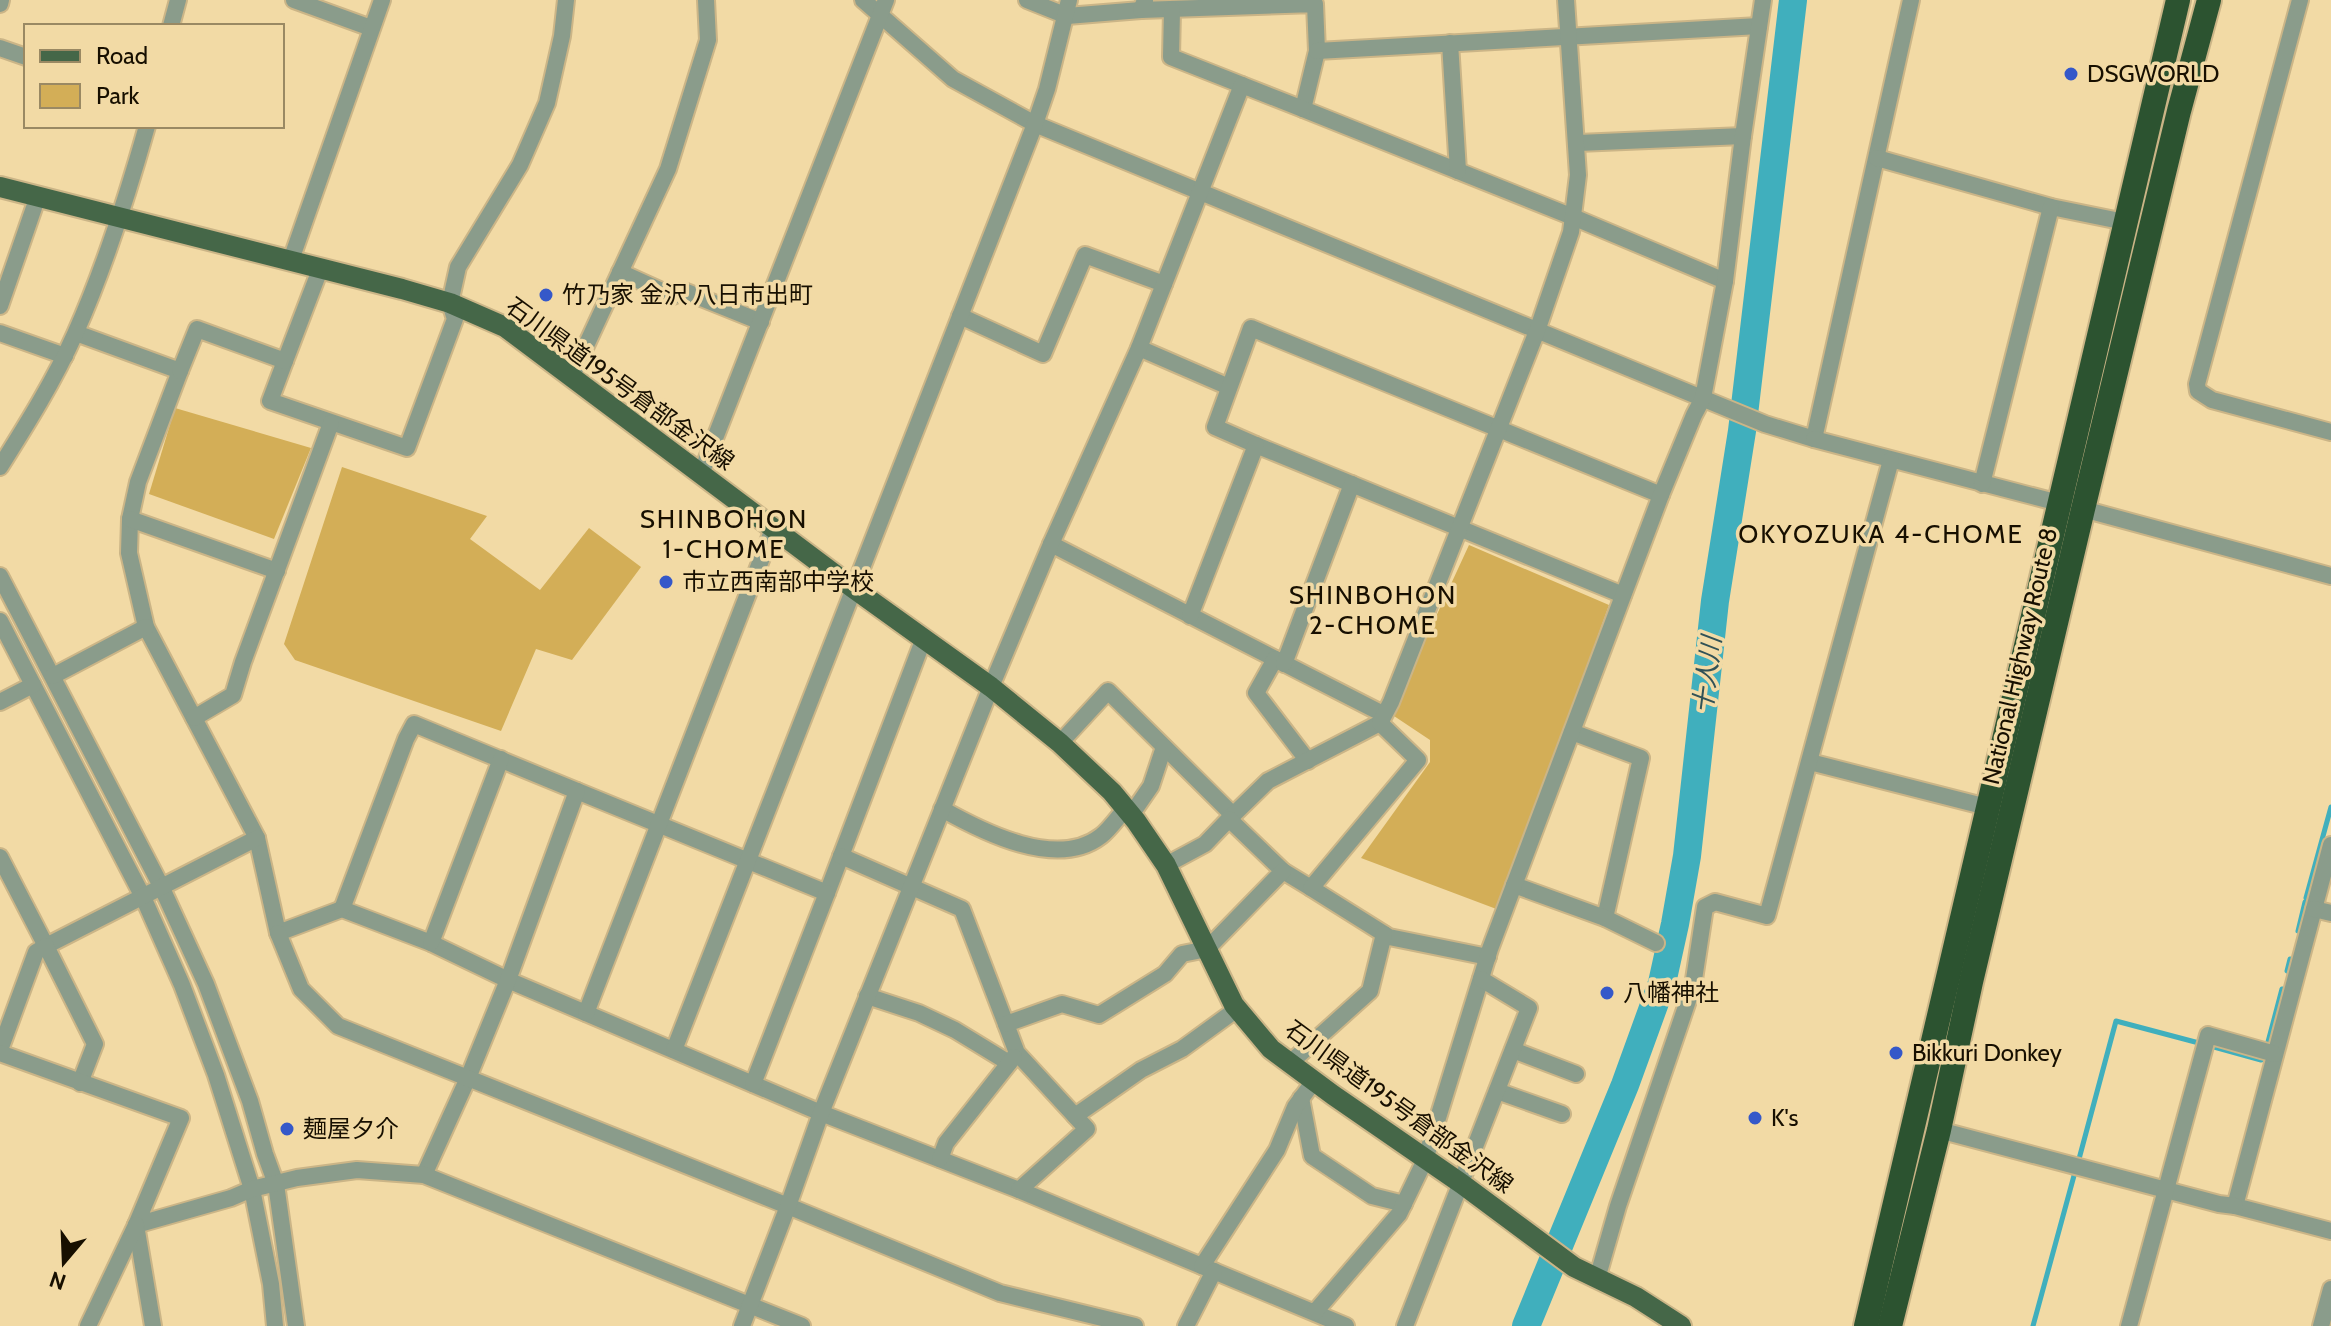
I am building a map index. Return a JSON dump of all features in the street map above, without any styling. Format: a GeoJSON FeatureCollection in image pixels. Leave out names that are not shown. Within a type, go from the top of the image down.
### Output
{"type":"FeatureCollection","features":[{"type":"Feature","properties":{"kind":"highway","name":"National Highway Route 8"},"geometry":{"type":"LineString","coordinates":[[1890,1326],[1939,1130],[2071,506],[2125,222],[2178,0]]}},
{"type":"Feature","properties":{"kind":"highway","name":"National Highway Route 8"},"geometry":{"type":"LineString","coordinates":[[1866,1326],[1987,807],[2209,0]]}},
{"type":"Feature","properties":{"kind":"main road","name":"石川県道195号倉部金沢線"},"geometry":{"type":"LineString","coordinates":[[0,187],[321,267],[450,303],[505,327],[773,529],[991,687],[1060,743],[1112,792],[1166,865],[1237,1009],[1271,1049],[1541,1244],[1597,1279]]}},
{"type":"Feature","properties":{"kind":"main road"},"geometry":{"type":"LineString","coordinates":[[1597,1279],[1636,1297],[1674,1324]]}},
{"type":"Feature","properties":{"kind":"street"},"geometry":{"type":"LineString","coordinates":[[172,24],[178,0]]}},
{"type":"Feature","properties":{"kind":"street"},"geometry":{"type":"LineString","coordinates":[[294,0],[371,28]]}},
{"type":"Feature","properties":{"kind":"street"},"geometry":{"type":"LineString","coordinates":[[291,260],[382,0]]}},
{"type":"Feature","properties":{"kind":"street"},"geometry":{"type":"LineString","coordinates":[[321,267],[270,401],[407,448],[455,319],[450,303],[458,267],[520,165],[547,103],[562,36],[566,0]]}},
{"type":"Feature","properties":{"kind":"street"},"geometry":{"type":"LineString","coordinates":[[571,378],[668,169],[708,40],[706,0]]}},
{"type":"Feature","properties":{"kind":"street"},"geometry":{"type":"LineString","coordinates":[[863,0],[883,8],[953,79],[1035,124],[1765,424],[2331,576]]}},
{"type":"Feature","properties":{"kind":"street"},"geometry":{"type":"LineString","coordinates":[[1027,0],[1068,8],[1143,5],[1172,10],[1315,2],[1317,51],[1303,109]]}},
{"type":"Feature","properties":{"kind":"street"},"geometry":{"type":"LineString","coordinates":[[1166,865],[1205,844],[1268,781],[1382,719],[1391,702],[1537,331],[1571,232],[1578,175],[1578,143],[1566,0]]}},
{"type":"Feature","properties":{"kind":"street"},"geometry":{"type":"LineString","coordinates":[[1315,1312],[1399,1214],[1425,1160],[1488,957],[1514,885],[1661,495],[1703,398],[1725,281],[1763,0]]}},
{"type":"Feature","properties":{"kind":"street"},"geometry":{"type":"LineString","coordinates":[[1814,439],[1911,0]]}},
{"type":"Feature","properties":{"kind":"street"},"geometry":{"type":"LineString","coordinates":[[2300,0],[2197,384],[2198,391],[2212,400],[2331,432]]}},
{"type":"Feature","properties":{"kind":"street"},"geometry":{"type":"LineString","coordinates":[[701,474],[883,8]]}},
{"type":"Feature","properties":{"kind":"street"},"geometry":{"type":"LineString","coordinates":[[674,1050],[1035,124],[1068,8]]}},
{"type":"Feature","properties":{"kind":"street"},"geometry":{"type":"LineString","coordinates":[[1172,10],[1171,57],[1725,281]]}},
{"type":"Feature","properties":{"kind":"street"},"geometry":{"type":"LineString","coordinates":[[1317,51],[1759,26]]}},
{"type":"Feature","properties":{"kind":"street"},"geometry":{"type":"LineString","coordinates":[[1450,43],[1458,171]]}},
{"type":"Feature","properties":{"kind":"street"},"geometry":{"type":"LineString","coordinates":[[0,48],[24,56]]}},
{"type":"Feature","properties":{"kind":"street"},"geometry":{"type":"LineString","coordinates":[[742,1326],[821,1113],[991,687],[1139,348],[1242,85]]}},
{"type":"Feature","properties":{"kind":"street"},"geometry":{"type":"LineString","coordinates":[[0,467],[43,397],[76,333],[120,218],[146,128]]}},
{"type":"Feature","properties":{"kind":"street"},"geometry":{"type":"LineString","coordinates":[[1578,143],[1743,136]]}},
{"type":"Feature","properties":{"kind":"street"},"geometry":{"type":"LineString","coordinates":[[1877,158],[2051,207],[2125,222]]}},
{"type":"Feature","properties":{"kind":"street"},"geometry":{"type":"LineString","coordinates":[[0,306],[38,196]]}},
{"type":"Feature","properties":{"kind":"street"},"geometry":{"type":"LineString","coordinates":[[1982,484],[2051,207]]}},
{"type":"Feature","properties":{"kind":"street"},"geometry":{"type":"LineString","coordinates":[[960,316],[1043,354],[1085,255],[1164,284]]}},
{"type":"Feature","properties":{"kind":"street"},"geometry":{"type":"LineString","coordinates":[[620,272],[673,296],[684,291],[761,322]]}},
{"type":"Feature","properties":{"kind":"street"},"geometry":{"type":"LineString","coordinates":[[1623,595],[1215,427],[1251,328],[1661,495]]}},
{"type":"Feature","properties":{"kind":"street"},"geometry":{"type":"LineString","coordinates":[[285,361],[197,329],[138,482],[130,519],[129,553],[146,627],[257,838],[278,933],[301,989],[338,1026],[1000,1293],[1135,1326]]}},
{"type":"Feature","properties":{"kind":"street"},"geometry":{"type":"LineString","coordinates":[[0,333],[65,356]]}},
{"type":"Feature","properties":{"kind":"street"},"geometry":{"type":"LineString","coordinates":[[76,333],[180,371]]}},
{"type":"Feature","properties":{"kind":"street"},"geometry":{"type":"LineString","coordinates":[[1139,348],[1229,387]]}},
{"type":"Feature","properties":{"kind":"street"},"geometry":{"type":"LineString","coordinates":[[194,718],[233,695],[331,423]]}},
{"type":"Feature","properties":{"kind":"street"},"geometry":{"type":"LineString","coordinates":[[1190,616],[1256,445]]}},
{"type":"Feature","properties":{"kind":"street"},"geometry":{"type":"LineString","coordinates":[[1597,1279],[1618,1206],[1693,986],[1705,907],[1715,902],[1767,916],[1891,460]]}},
{"type":"Feature","properties":{"kind":"street"},"geometry":{"type":"LineString","coordinates":[[1308,761],[1256,693],[1280,662],[1352,484]]}},
{"type":"Feature","properties":{"kind":"street"},"geometry":{"type":"LineString","coordinates":[[130,519],[277,571]]}},
{"type":"Feature","properties":{"kind":"street"},"geometry":{"type":"LineString","coordinates":[[586,1013],[773,529]]}},
{"type":"Feature","properties":{"kind":"street"},"geometry":{"type":"LineString","coordinates":[[1051,544],[1280,662],[1382,719],[1418,760],[1311,888]]}},
{"type":"Feature","properties":{"kind":"street"},"geometry":{"type":"LineString","coordinates":[[0,576],[161,886],[206,984],[250,1101],[276,1184],[296,1326]]}},
{"type":"Feature","properties":{"kind":"street"},"geometry":{"type":"LineString","coordinates":[[0,621],[143,897],[182,985],[216,1075],[252,1189],[271,1284],[275,1326]]}},
{"type":"Feature","properties":{"kind":"street"},"geometry":{"type":"LineString","coordinates":[[53,676],[146,627]]}},
{"type":"Feature","properties":{"kind":"street"},"geometry":{"type":"LineString","coordinates":[[753,1084],[924,638]]}},
{"type":"Feature","properties":{"kind":"street"},"geometry":{"type":"LineString","coordinates":[[0,702],[33,685]]}},
{"type":"Feature","properties":{"kind":"street"},"geometry":{"type":"LineString","coordinates":[[1060,743],[1108,691],[1283,871],[1389,937],[1488,957]]}},
{"type":"Feature","properties":{"kind":"street"},"geometry":{"type":"LineString","coordinates":[[342,909],[414,724],[827,893]]}},
{"type":"Feature","properties":{"kind":"street"},"geometry":{"type":"LineString","coordinates":[[1572,732],[1641,758],[1605,918]]}},
{"type":"Feature","properties":{"kind":"street"},"geometry":{"type":"LineString","coordinates":[[942,809],[1013,842],[1041,848],[1070,849],[1100,837],[1128,812],[1151,786],[1164,747]]}},
{"type":"Feature","properties":{"kind":"street"},"geometry":{"type":"LineString","coordinates":[[431,943],[501,759]]}},
{"type":"Feature","properties":{"kind":"street"},"geometry":{"type":"LineString","coordinates":[[1810,762],[1987,807]]}},
{"type":"Feature","properties":{"kind":"street"},"geometry":{"type":"LineString","coordinates":[[424,1175],[508,980],[577,791]]}},
{"type":"Feature","properties":{"kind":"street"},"geometry":{"type":"LineString","coordinates":[[88,1326],[136,1225],[181,1118],[0,1052],[36,952],[257,838]]}},
{"type":"Feature","properties":{"kind":"street"},"geometry":{"type":"LineString","coordinates":[[2235,1206],[2275,1054],[2323,911],[2331,845]]}},
{"type":"Feature","properties":{"kind":"street"},"geometry":{"type":"LineString","coordinates":[[841,856],[962,909],[1006,1024],[1013,1058],[946,1143],[940,1159]]}},
{"type":"Feature","properties":{"kind":"street"},"geometry":{"type":"LineString","coordinates":[[0,857],[95,1044],[80,1083]]}},
{"type":"Feature","properties":{"kind":"street"},"geometry":{"type":"LineString","coordinates":[[1006,1024],[1062,1004],[1099,1015],[1165,974],[1182,954],[1207,949],[1283,871]]}},
{"type":"Feature","properties":{"kind":"street"},"geometry":{"type":"LineString","coordinates":[[1514,885],[1605,918],[1656,943]]}},
{"type":"Feature","properties":{"kind":"street"},"geometry":{"type":"LineString","coordinates":[[278,933],[342,909],[431,943],[508,980],[821,1113],[1019,1190],[1346,1326]]}},
{"type":"Feature","properties":{"kind":"street"},"geometry":{"type":"LineString","coordinates":[[1290,1063],[1370,991],[1384,934]]}},
{"type":"Feature","properties":{"kind":"street"},"geometry":{"type":"LineString","coordinates":[[1405,1326],[1529,1008],[1481,979]]}},
{"type":"Feature","properties":{"kind":"street"},"geometry":{"type":"LineString","coordinates":[[867,996],[919,1013],[1013,1058],[1087,1129],[1019,1190]]}},
{"type":"Feature","properties":{"kind":"street"},"geometry":{"type":"LineString","coordinates":[[1075,1116],[1141,1070],[1182,1049],[1237,1009]]}},
{"type":"Feature","properties":{"kind":"street"},"geometry":{"type":"LineString","coordinates":[[2129,1326],[2208,1035],[2275,1054]]}},
{"type":"Feature","properties":{"kind":"street"},"geometry":{"type":"LineString","coordinates":[[1513,1050],[1576,1074]]}},
{"type":"Feature","properties":{"kind":"street"},"geometry":{"type":"LineString","coordinates":[[1186,1326],[1208,1268],[1277,1150],[1295,1107],[1314,1081]]}},
{"type":"Feature","properties":{"kind":"street"},"geometry":{"type":"LineString","coordinates":[[1497,1091],[1562,1114]]}},
{"type":"Feature","properties":{"kind":"street"},"geometry":{"type":"LineString","coordinates":[[1301,1098],[1312,1156],[1372,1196],[1404,1204]]}},
{"type":"Feature","properties":{"kind":"street"},"geometry":{"type":"LineString","coordinates":[[1939,1130],[2331,1231]]}},
{"type":"Feature","properties":{"kind":"street"},"geometry":{"type":"LineString","coordinates":[[136,1225],[297,1178],[357,1170],[424,1175],[802,1326]]}},
{"type":"Feature","properties":{"kind":"street"},"geometry":{"type":"LineString","coordinates":[[136,1225],[153,1326]]}},
{"type":"Feature","properties":{"kind":"street"},"geometry":{"type":"LineString","coordinates":[[2321,1326],[2331,1289]]}},
{"type":"Feature","properties":{"kind":"green space"},"geometry":{"type":"Polygon","coordinates":[[[175,408],[311,448],[274,539],[149,494],[175,408]]]}},
{"type":"Feature","properties":{"kind":"green space"},"geometry":{"type":"Polygon","coordinates":[[[342,467],[487,516],[470,539],[540,590],[589,528],[641,567],[572,660],[536,649],[501,731],[295,660],[284,644],[342,467]]]}},
{"type":"Feature","properties":{"kind":"green space"},"geometry":{"type":"Polygon","coordinates":[[[1469,545],[1609,605],[1499,910],[1361,858],[1430,762],[1430,740],[1391,714],[1469,545]]]}},
{"type":"Feature","properties":{"kind":"waterway","name":"十人川"},"geometry":{"type":"LineString","coordinates":[[1526,1326],[1625,1085],[1662,983],[1675,924],[1687,856],[1715,601],[1742,431],[1793,0]]}},
{"type":"Feature","properties":{"kind":"waterway"},"geometry":{"type":"LineString","coordinates":[[2306,898],[2331,807]]}},
{"type":"Feature","properties":{"kind":"waterway"},"geometry":{"type":"LineString","coordinates":[[2298,931],[2305,902]]}},
{"type":"Feature","properties":{"kind":"waterway"},"geometry":{"type":"LineString","coordinates":[[2287,971],[2290,959]]}},
{"type":"Feature","properties":{"kind":"waterway"},"geometry":{"type":"LineString","coordinates":[[2268,1042],[2282,989]]}},
{"type":"Feature","properties":{"kind":"waterway"},"geometry":{"type":"LineString","coordinates":[[2079,1159],[2116,1021],[2199,1043]]}},
{"type":"Feature","properties":{"kind":"waterway"},"geometry":{"type":"LineString","coordinates":[[2214,1047],[2261,1060]]}},
{"type":"Feature","properties":{"kind":"waterway"},"geometry":{"type":"LineString","coordinates":[[2033,1326],[2075,1172]]}},
{"type":"Feature","properties":{"kind":"place","name":"DSGWORLD"},"geometry":{"type":"Point","coordinates":[2071,74]}},
{"type":"Feature","properties":{"kind":"place","name":"竹乃家 金沢 八日市出町"},"geometry":{"type":"Point","coordinates":[546,295]}},
{"type":"Feature","properties":{"kind":"place","name":"市立西南部中学校"},"geometry":{"type":"Point","coordinates":[666,582]}},
{"type":"Feature","properties":{"kind":"place","name":"八幡神社"},"geometry":{"type":"Point","coordinates":[1607,993]}},
{"type":"Feature","properties":{"kind":"place","name":"Bikkuri Donkey"},"geometry":{"type":"Point","coordinates":[1896,1053]}},
{"type":"Feature","properties":{"kind":"place","name":"K's"},"geometry":{"type":"Point","coordinates":[1755,1118]}},
{"type":"Feature","properties":{"kind":"place","name":"麺屋夕介"},"geometry":{"type":"Point","coordinates":[287,1129]}},
{"type":"Feature","properties":{"kind":"district","name":"SHINBOHON 1-CHOME"},"geometry":{"type":"Point","coordinates":[724,534]}},
{"type":"Feature","properties":{"kind":"district","name":"OKYOZUKA 4-CHOME"},"geometry":{"type":"Point","coordinates":[1881,534]}},
{"type":"Feature","properties":{"kind":"district","name":"SHINBOHON 2-CHOME"},"geometry":{"type":"Point","coordinates":[1373,610]}}]}
